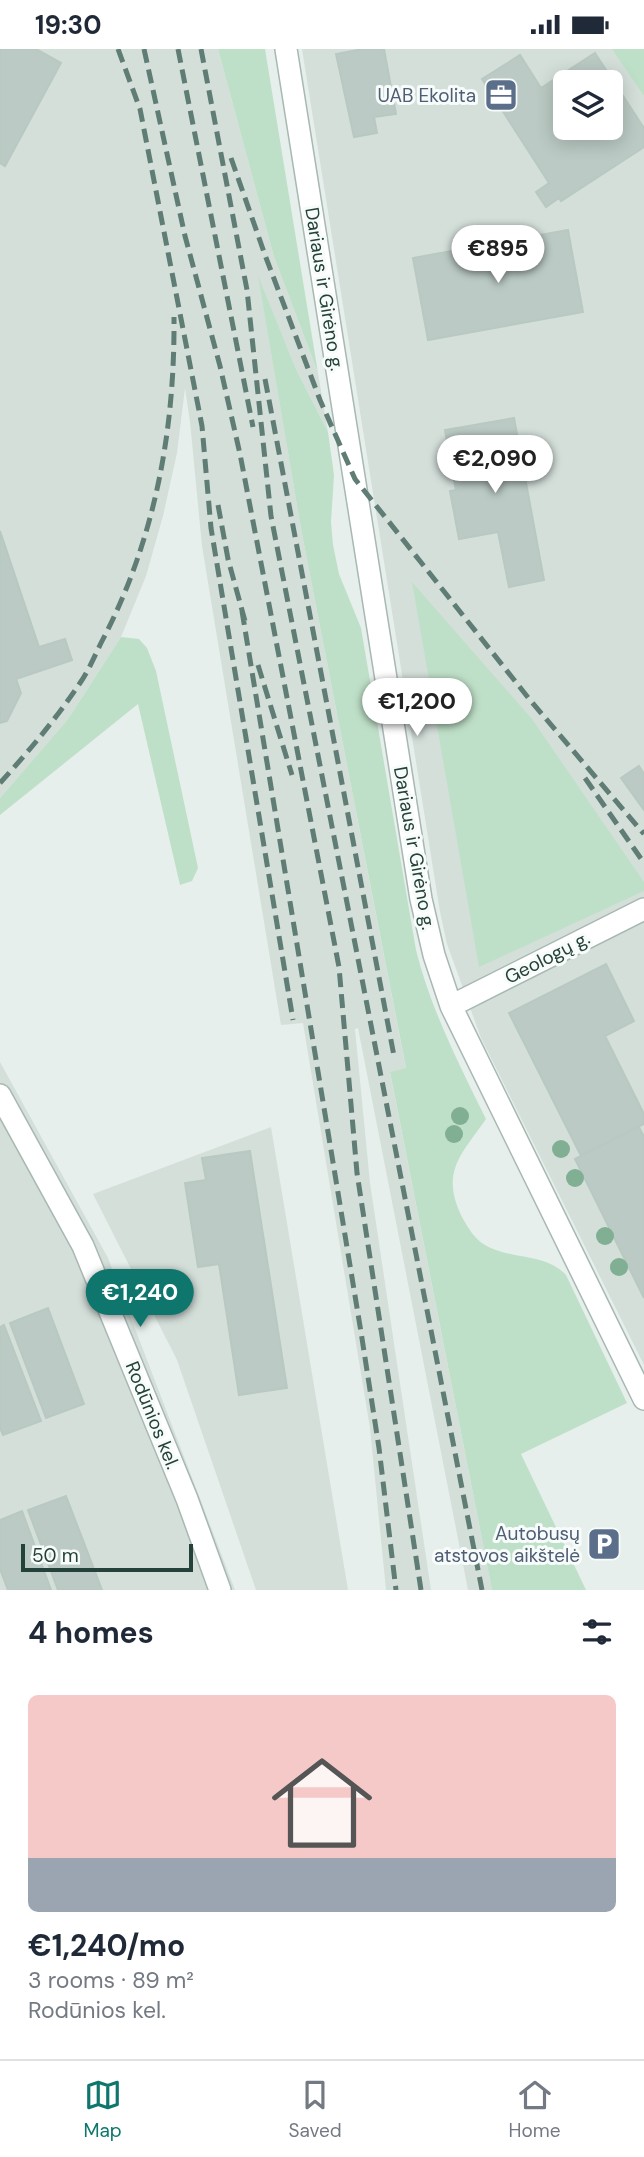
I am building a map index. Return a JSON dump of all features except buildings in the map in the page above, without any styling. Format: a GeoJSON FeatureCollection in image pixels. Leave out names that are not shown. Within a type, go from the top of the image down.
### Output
{"type":"FeatureCollection","features":[{"type":"Feature","properties":{"kind":"street","name":"Dariaus ir Girėno g."},"geometry":{"type":"LineString","coordinates":[[286,49],[421,899],[435,955],[451,1006],[644,1399]]}},
{"type":"Feature","properties":{"kind":"street","name":"Geologų g."},"geometry":{"type":"LineString","coordinates":[[451,1006],[644,909]]}},
{"type":"Feature","properties":{"kind":"street","name":"Rodūnios kel."},"geometry":{"type":"LineString","coordinates":[[0,1095],[83,1246],[187,1499],[220,1590]]}},
{"type":"Feature","properties":{"kind":"shaded area"},"geometry":{"type":"Polygon","coordinates":[[[0,49],[218,49],[274,257],[318,373],[328,432],[296,369],[259,280],[301,529],[406,1069],[390,1073],[492,1590],[468,1590],[358,1028],[355,1029],[370,1183],[431,1590],[386,1590],[370,1428],[303,1023],[281,1025],[202,546],[185,388],[177,453],[163,516],[146,576],[121,637],[68,719],[0,798],[0,49]]]}},
{"type":"Feature","properties":{"kind":"shaded area"},"geometry":{"type":"Polygon","coordinates":[[[302,49],[644,49],[644,1365],[481,1038],[447,944],[302,49]]]}},
{"type":"Feature","properties":{"kind":"shaded area"},"geometry":{"type":"Polygon","coordinates":[[[0,1062],[108,1258],[235,1590],[0,1590],[0,1062]]]}},
{"type":"Feature","properties":{"kind":"shaded area"},"geometry":{"type":"Polygon","coordinates":[[[271,1127],[348,1590],[256,1590],[177,1360],[93,1194],[271,1127]]]}},
{"type":"Feature","properties":{"kind":"green space"},"geometry":{"type":"Polygon","coordinates":[[[218,49],[265,49],[318,373],[274,257],[218,49]]]}},
{"type":"Feature","properties":{"kind":"green space"},"geometry":{"type":"Polygon","coordinates":[[[612,49],[644,49],[644,96],[612,49]]]}},
{"type":"Feature","properties":{"kind":"green space"},"geometry":{"type":"Polygon","coordinates":[[[258,276],[296,369],[328,432],[334,475],[331,522],[333,545],[339,574],[361,628],[416,950],[438,1015],[486,1119],[456,1165],[453,1188],[456,1201],[469,1228],[484,1245],[505,1253],[542,1261],[566,1275],[627,1403],[521,1454],[586,1590],[492,1590],[390,1072],[406,1068],[301,529],[258,276]]]}},
{"type":"Feature","properties":{"kind":"green space"},"geometry":{"type":"Polygon","coordinates":[[[412,582],[532,719],[644,882],[644,891],[479,967],[412,582]]]}},
{"type":"Feature","properties":{"kind":"green space"},"geometry":{"type":"Polygon","coordinates":[[[121,637],[139,639],[147,648],[156,671],[198,868],[192,881],[180,885],[138,704],[0,815],[0,798],[68,719],[121,637]]]}},
{"type":"Feature","properties":{"kind":"railway"},"geometry":{"type":"LineString","coordinates":[[118,49],[140,109],[202,426],[211,528],[293,1020]]}},
{"type":"Feature","properties":{"kind":"railway"},"geometry":{"type":"LineString","coordinates":[[144,49],[185,236],[220,366],[240,454],[339,967],[357,1173],[421,1590]]}},
{"type":"Feature","properties":{"kind":"railway"},"geometry":{"type":"LineString","coordinates":[[178,49],[253,427]]}},
{"type":"Feature","properties":{"kind":"railway"},"geometry":{"type":"LineString","coordinates":[[201,49],[247,290],[271,516],[482,1590]]}},
{"type":"Feature","properties":{"kind":"railway"},"geometry":{"type":"LineString","coordinates":[[231,158],[320,400],[355,479],[530,700],[644,834]]}},
{"type":"Feature","properties":{"kind":"railway"},"geometry":{"type":"LineString","coordinates":[[0,783],[52,722],[83,678],[136,564],[166,443],[171,401],[174,317]]}},
{"type":"Feature","properties":{"kind":"railway"},"geometry":{"type":"LineString","coordinates":[[265,379],[394,1056]]}},
{"type":"Feature","properties":{"kind":"railway"},"geometry":{"type":"LineString","coordinates":[[218,505],[228,559],[245,621]]}},
{"type":"Feature","properties":{"kind":"railway"},"geometry":{"type":"LineString","coordinates":[[242,611],[361,1332],[379,1448],[396,1590]]}},
{"type":"Feature","properties":{"kind":"railway"},"geometry":{"type":"LineString","coordinates":[[258,665],[292,775]]}},
{"type":"Feature","properties":{"kind":"railway"},"geometry":{"type":"LineString","coordinates":[[585,778],[644,863]]}},
{"type":"Feature","properties":{"kind":"place","name":"UAB Ekolita"},"geometry":{"type":"Point","coordinates":[501,95]}},
{"type":"Feature","properties":{"kind":"place","name":"Autobusų atstovos aikštelė"},"geometry":{"type":"Point","coordinates":[604,1544]}}]}
